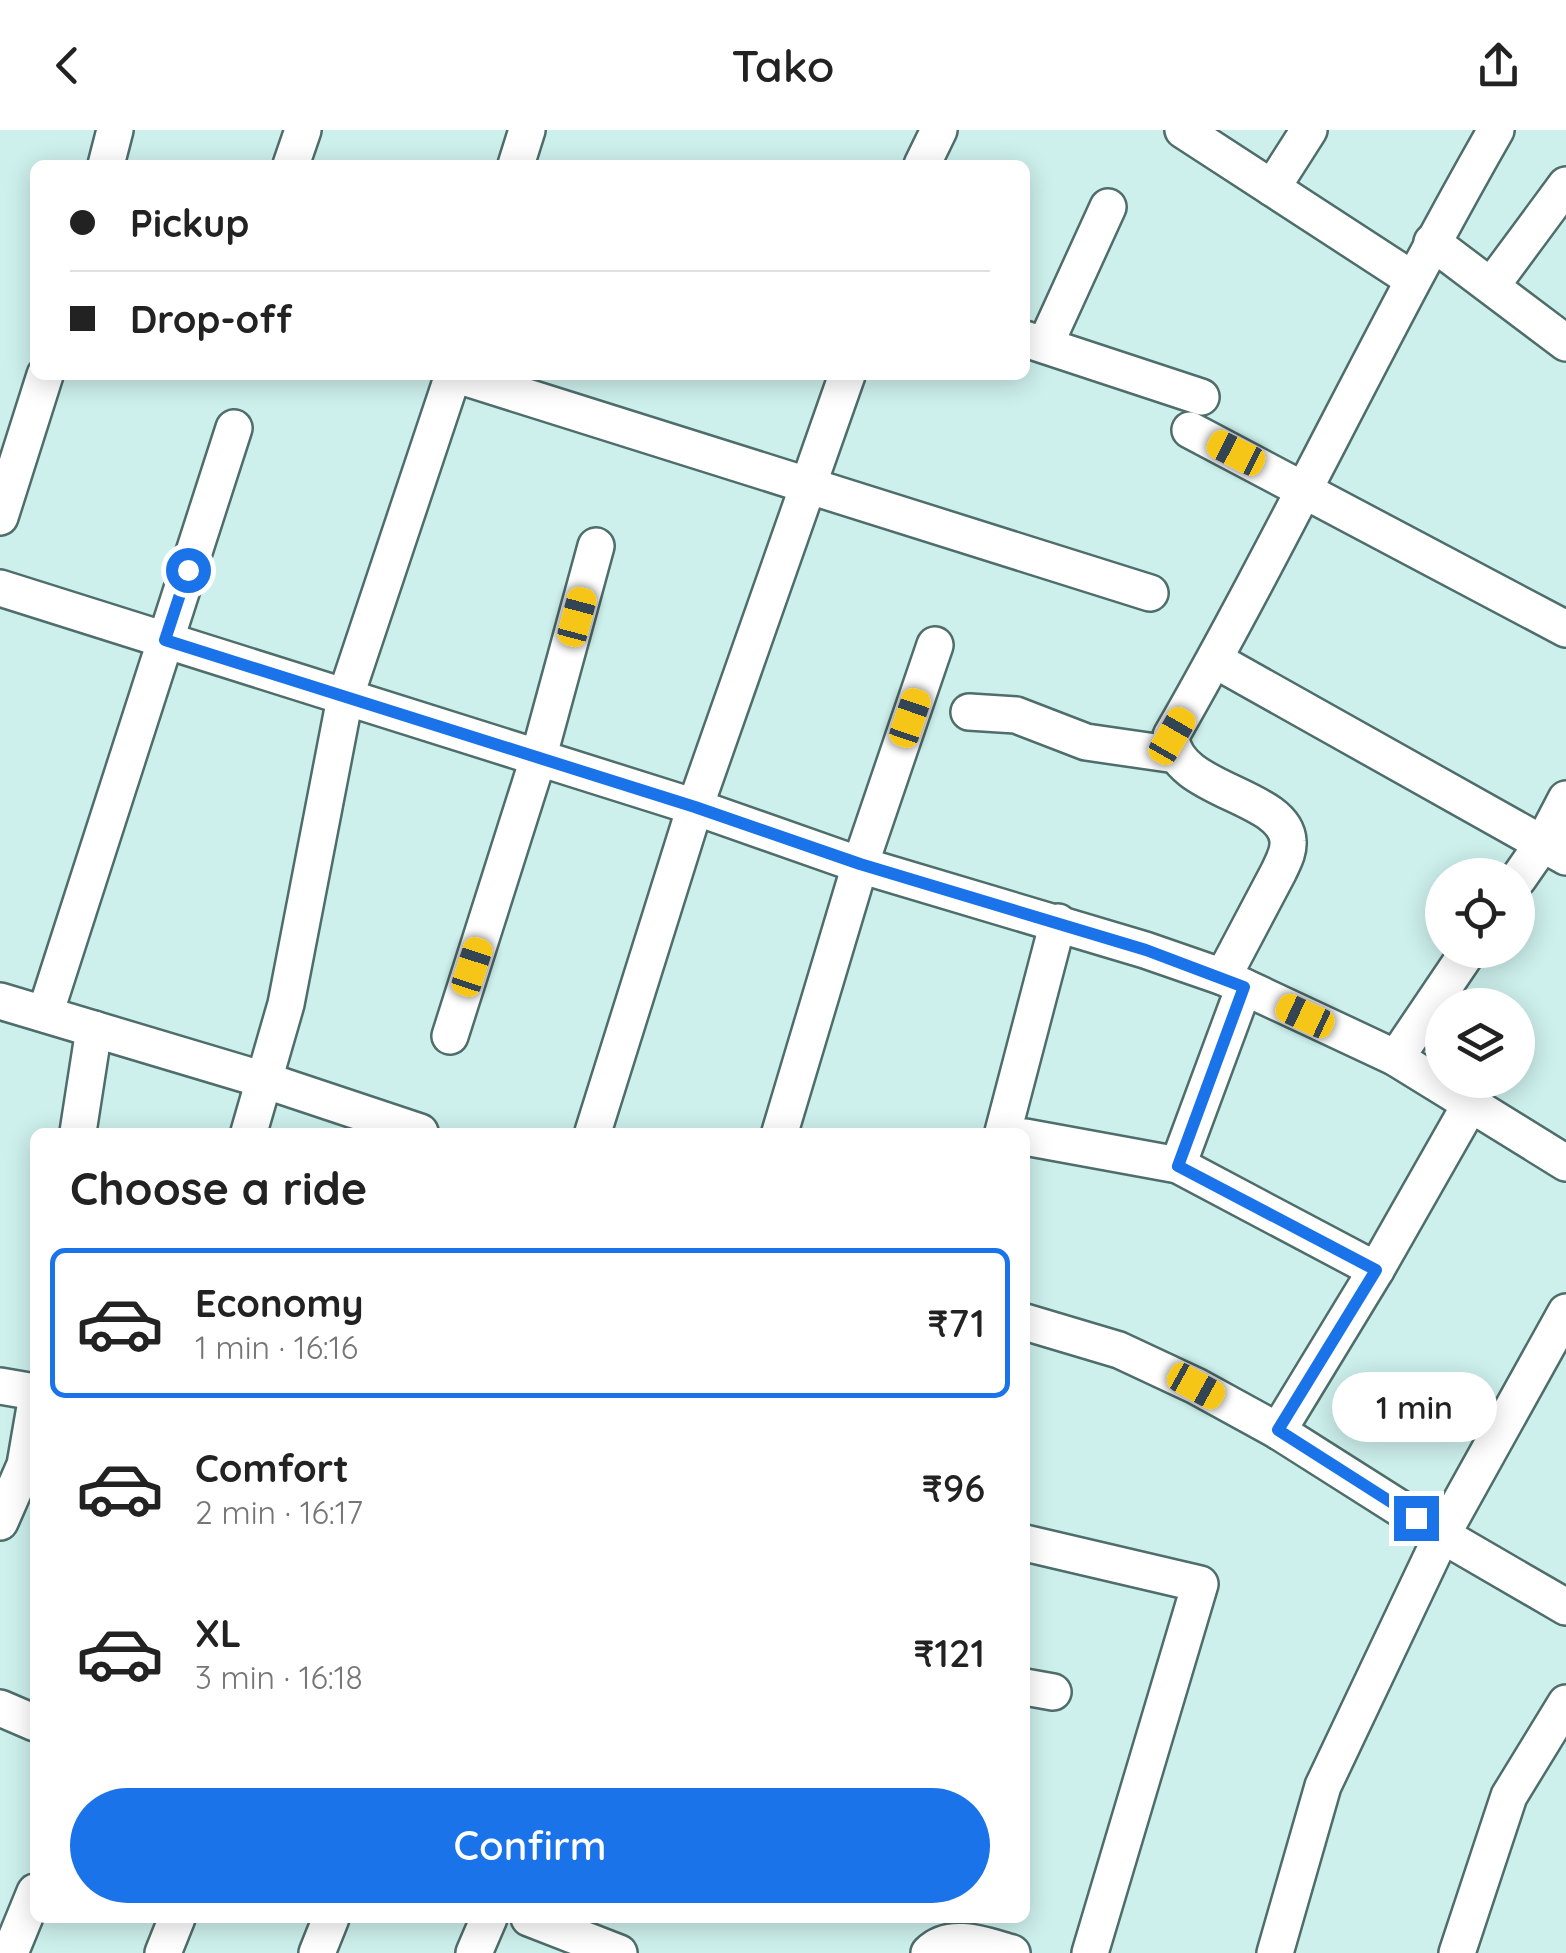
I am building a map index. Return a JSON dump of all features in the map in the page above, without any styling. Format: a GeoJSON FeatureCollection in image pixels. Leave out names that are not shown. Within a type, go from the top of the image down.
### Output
{"type":"FeatureCollection","features":[{"type":"Feature","properties":{"kind":"street"},"geometry":{"type":"LineString","coordinates":[[107,160],[115,130]]}},
{"type":"Feature","properties":{"kind":"street"},"geometry":{"type":"LineString","coordinates":[[293,160],[304,130]]}},
{"type":"Feature","properties":{"kind":"street"},"geometry":{"type":"LineString","coordinates":[[518,160],[527,130]]}},
{"type":"Feature","properties":{"kind":"street"},"geometry":{"type":"LineString","coordinates":[[924,160],[939,130]]}},
{"type":"Feature","properties":{"kind":"street"},"geometry":{"type":"LineString","coordinates":[[1183,130],[1412,279]]}},
{"type":"Feature","properties":{"kind":"street"},"geometry":{"type":"LineString","coordinates":[[1272,188],[1309,130]]}},
{"type":"Feature","properties":{"kind":"street"},"geometry":{"type":"LineString","coordinates":[[1176,756],[1172,736],[1412,279],[1496,130]]}},
{"type":"Feature","properties":{"kind":"street"},"geometry":{"type":"LineString","coordinates":[[1492,285],[1566,185]]}},
{"type":"Feature","properties":{"kind":"street"},"geometry":{"type":"LineString","coordinates":[[1108,208],[1035,342],[1196,413],[1305,488],[1566,629]]}},
{"type":"Feature","properties":{"kind":"street"},"geometry":{"type":"LineString","coordinates":[[1432,242],[1566,343]]}},
{"type":"Feature","properties":{"kind":"street"},"geometry":{"type":"LineString","coordinates":[[0,517],[43,380]]}},
{"type":"Feature","properties":{"kind":"street"},"geometry":{"type":"LineString","coordinates":[[250,1128],[286,1004],[345,698],[453,380]]}},
{"type":"Feature","properties":{"kind":"street"},"geometry":{"type":"LineString","coordinates":[[471,380],[1150,594]]}},
{"type":"Feature","properties":{"kind":"street"},"geometry":{"type":"LineString","coordinates":[[594,1128],[695,807],[845,380]]}},
{"type":"Feature","properties":{"kind":"street"},"geometry":{"type":"LineString","coordinates":[[45,1014],[234,428]]}},
{"type":"Feature","properties":{"kind":"street"},"geometry":{"type":"LineString","coordinates":[[450,1036],[538,759],[596,546]]}},
{"type":"Feature","properties":{"kind":"street"},"geometry":{"type":"LineString","coordinates":[[0,588],[695,807],[860,864],[1058,922],[1234,982],[1396,1058],[1566,1162]]}},
{"type":"Feature","properties":{"kind":"street"},"geometry":{"type":"LineString","coordinates":[[781,1128],[860,864],[935,645]]}},
{"type":"Feature","properties":{"kind":"street"},"geometry":{"type":"LineString","coordinates":[[1215,660],[1554,850],[1566,799]]}},
{"type":"Feature","properties":{"kind":"street"},"geometry":{"type":"LineString","coordinates":[[969,712],[1016,715],[1086,742],[1176,756],[1204,778],[1266,813],[1283,826],[1288,836],[1286,855],[1234,982],[1178,1166]]}},
{"type":"Feature","properties":{"kind":"street"},"geometry":{"type":"LineString","coordinates":[[1004,1128],[1058,922]]}},
{"type":"Feature","properties":{"kind":"street"},"geometry":{"type":"LineString","coordinates":[[1396,1058],[1457,968]]}},
{"type":"Feature","properties":{"kind":"street"},"geometry":{"type":"LineString","coordinates":[[0,1001],[264,1080],[408,1128]]}},
{"type":"Feature","properties":{"kind":"street"},"geometry":{"type":"LineString","coordinates":[[79,1128],[94,1029]]}},
{"type":"Feature","properties":{"kind":"street"},"geometry":{"type":"LineString","coordinates":[[1278,1430],[1471,1104]]}},
{"type":"Feature","properties":{"kind":"street"},"geometry":{"type":"LineString","coordinates":[[1030,1138],[1178,1166],[1376,1270]]}},
{"type":"Feature","properties":{"kind":"street"},"geometry":{"type":"LineString","coordinates":[[1275,1953],[1323,1786],[1442,1535],[1566,1312]]}},
{"type":"Feature","properties":{"kind":"street"},"geometry":{"type":"LineString","coordinates":[[1030,1324],[1155,1364],[1278,1430],[1442,1535],[1566,1607]]}},
{"type":"Feature","properties":{"kind":"street"},"geometry":{"type":"LineString","coordinates":[[0,1386],[30,1391]]}},
{"type":"Feature","properties":{"kind":"street"},"geometry":{"type":"LineString","coordinates":[[0,1522],[25,1465],[30,1436]]}},
{"type":"Feature","properties":{"kind":"street"},"geometry":{"type":"LineString","coordinates":[[1030,1544],[1200,1584],[1090,1953]]}},
{"type":"Feature","properties":{"kind":"street"},"geometry":{"type":"LineString","coordinates":[[1457,1953],[1509,1796],[1566,1704]]}},
{"type":"Feature","properties":{"kind":"street"},"geometry":{"type":"LineString","coordinates":[[0,1708],[30,1720]]}},
{"type":"Feature","properties":{"kind":"street"},"geometry":{"type":"LineString","coordinates":[[10,1953],[30,1904]]}},
{"type":"Feature","properties":{"kind":"street"},"geometry":{"type":"LineString","coordinates":[[162,1953],[174,1923]]}},
{"type":"Feature","properties":{"kind":"street"},"geometry":{"type":"LineString","coordinates":[[316,1953],[329,1923]]}},
{"type":"Feature","properties":{"kind":"street"},"geometry":{"type":"LineString","coordinates":[[474,1953],[487,1923]]}},
{"type":"Feature","properties":{"kind":"street"},"geometry":{"type":"LineString","coordinates":[[542,1923],[619,1953]]}},
{"type":"Feature","properties":{"kind":"street"},"geometry":{"type":"LineString","coordinates":[[929,1953],[938,1944],[956,1941],[1012,1953]]}},
{"type":"Feature","properties":{"kind":"route"},"geometry":{"type":"LineString","coordinates":[[188,570],[165,640],[695,807],[860,864],[1146,950],[1244,987],[1178,1166],[1376,1270],[1278,1430],[1416,1518]]}}]}
